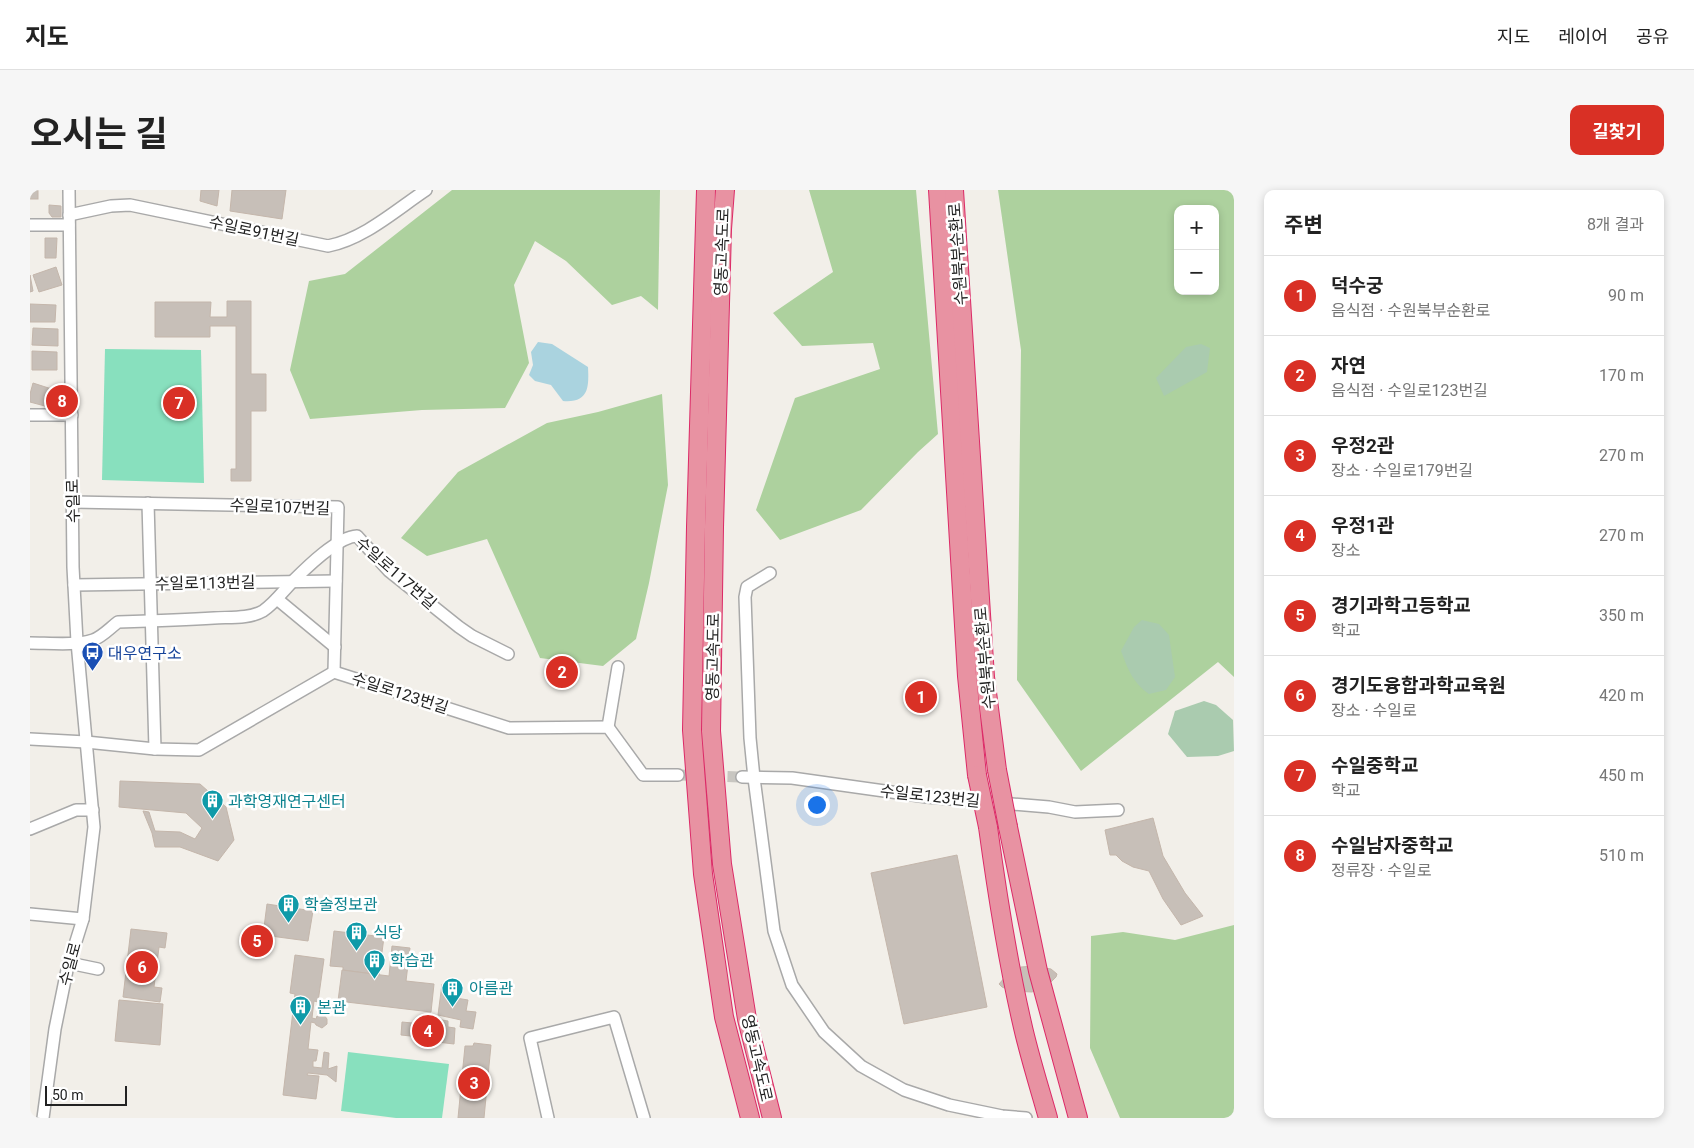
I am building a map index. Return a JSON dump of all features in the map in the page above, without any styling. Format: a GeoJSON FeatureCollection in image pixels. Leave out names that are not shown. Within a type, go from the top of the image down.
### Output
{"type":"FeatureCollection","features":[{"type":"Feature","properties":{"kind":"highway","name":"영동고속도로"},"geometry":{"type":"LineString","coordinates":[[706,190],[696,517],[692,730],[703,874],[724,1017],[750,1118]]}},
{"type":"Feature","properties":{"kind":"highway","name":"영동고속도로"},"geometry":{"type":"LineString","coordinates":[[725,190],[722,230],[715,507],[712,731],[722,864],[747,1019],[772,1118]]}},
{"type":"Feature","properties":{"kind":"highway","name":"수원북부순환로"},"geometry":{"type":"LineString","coordinates":[[938,190],[967,676],[977,775],[988,827],[998,904],[1022,1024],[1048,1118]]}},
{"type":"Feature","properties":{"kind":"highway","name":"수원북부순환로"},"geometry":{"type":"LineString","coordinates":[[954,190],[985,677],[997,770],[1038,971],[1078,1118]]}},
{"type":"Feature","properties":{"kind":"street","name":"수일로"},"geometry":{"type":"LineString","coordinates":[[43,1118],[55,1029],[69,963],[83,919],[94,827],[77,642],[74,585],[69,190]]}},
{"type":"Feature","properties":{"kind":"street","name":"수일로91번길"},"geometry":{"type":"LineString","coordinates":[[30,225],[69,220],[110,206],[130,205],[328,246],[343,243],[368,229],[426,190]]}},
{"type":"Feature","properties":{"kind":"street"},"geometry":{"type":"LineString","coordinates":[[30,415],[72,415]]}},
{"type":"Feature","properties":{"kind":"street","name":"수일로107번길"},"geometry":{"type":"LineString","coordinates":[[73,502],[338,507],[334,672]]}},
{"type":"Feature","properties":{"kind":"street"},"geometry":{"type":"LineString","coordinates":[[148,503],[155,749]]}},
{"type":"Feature","properties":{"kind":"street","name":"수일로117번길"},"geometry":{"type":"LineString","coordinates":[[30,643],[92,640],[118,622],[251,615],[262,612],[337,542],[349,536],[357,536],[389,570],[459,627],[472,636],[508,654]]}},
{"type":"Feature","properties":{"kind":"street"},"geometry":{"type":"LineString","coordinates":[[770,573],[747,587],[745,597],[750,738],[748,777],[774,931],[792,985],[824,1032],[861,1066],[904,1090],[949,1106],[1002,1116],[1026,1118]]}},
{"type":"Feature","properties":{"kind":"street","name":"수일로113번길"},"geometry":{"type":"LineString","coordinates":[[74,585],[336,581]]}},
{"type":"Feature","properties":{"kind":"street"},"geometry":{"type":"LineString","coordinates":[[277,599],[335,647]]}},
{"type":"Feature","properties":{"kind":"street"},"geometry":{"type":"LineString","coordinates":[[618,667],[608,728],[643,775],[678,775]]}},
{"type":"Feature","properties":{"kind":"street","name":"수일로123번길"},"geometry":{"type":"LineString","coordinates":[[30,739],[155,749],[199,750],[334,672],[509,728],[608,728]]}},
{"type":"Feature","properties":{"kind":"street","name":"수일로123번길"},"geometry":{"type":"LineString","coordinates":[[748,777],[792,778],[927,797],[1049,807],[1075,812],[1118,810]]}},
{"type":"Feature","properties":{"kind":"street"},"geometry":{"type":"LineString","coordinates":[[30,829],[76,810],[93,810]]}},
{"type":"Feature","properties":{"kind":"street"},"geometry":{"type":"LineString","coordinates":[[30,914],[83,919]]}},
{"type":"Feature","properties":{"kind":"street"},"geometry":{"type":"LineString","coordinates":[[69,963],[98,969]]}},
{"type":"Feature","properties":{"kind":"street"},"geometry":{"type":"LineString","coordinates":[[548,1118],[530,1038],[614,1017],[644,1118]]}},
{"type":"Feature","properties":{"kind":"green space"},"geometry":{"type":"Polygon","coordinates":[[[452,190],[660,190],[658,310],[641,296],[612,305],[566,261],[535,241],[514,285],[529,363],[505,408],[422,410],[310,419],[290,370],[309,281],[345,274],[452,190]]]}},
{"type":"Feature","properties":{"kind":"green space"},"geometry":{"type":"Polygon","coordinates":[[[809,190],[916,190],[938,434],[861,510],[780,540],[756,510],[795,398],[880,369],[873,343],[802,346],[773,313],[833,272],[809,190]]]}},
{"type":"Feature","properties":{"kind":"green space"},"geometry":{"type":"Polygon","coordinates":[[[998,190],[1234,190],[1234,677],[1218,662],[1081,771],[1017,680],[1021,350],[998,190]]]}},
{"type":"Feature","properties":{"kind":"green space"},"geometry":{"type":"Polygon","coordinates":[[[1201,344],[1210,348],[1207,372],[1164,396],[1156,378],[1186,347],[1201,344]]]}},
{"type":"Feature","properties":{"kind":"green space"},"geometry":{"type":"Polygon","coordinates":[[[105,349],[201,350],[204,483],[102,480],[105,349]]]}},
{"type":"Feature","properties":{"kind":"green space"},"geometry":{"type":"Polygon","coordinates":[[[662,394],[668,485],[649,583],[636,639],[603,666],[540,658],[487,539],[427,556],[401,538],[458,472],[547,423],[598,412],[662,394]]]}},
{"type":"Feature","properties":{"kind":"green space"},"geometry":{"type":"Polygon","coordinates":[[[1142,620],[1159,624],[1169,635],[1175,677],[1166,690],[1149,694],[1138,685],[1128,669],[1121,651],[1134,627],[1142,620]]]}},
{"type":"Feature","properties":{"kind":"green space"},"geometry":{"type":"Polygon","coordinates":[[[1204,701],[1216,705],[1233,720],[1234,751],[1218,756],[1187,757],[1168,734],[1175,711],[1204,701]]]}},
{"type":"Feature","properties":{"kind":"green space"},"geometry":{"type":"Polygon","coordinates":[[[1234,925],[1234,1118],[1120,1118],[1090,1048],[1091,936],[1123,932],[1175,940],[1234,925]]]}},
{"type":"Feature","properties":{"kind":"green space"},"geometry":{"type":"Polygon","coordinates":[[[348,1052],[449,1064],[442,1118],[396,1118],[341,1111],[348,1052]]]}},
{"type":"Feature","properties":{"kind":"water"},"geometry":{"type":"Polygon","coordinates":[[[538,342],[552,344],[588,367],[587,387],[583,396],[572,401],[563,401],[551,385],[535,381],[529,375],[533,365],[531,352],[538,342]]]}},
{"type":"Feature","properties":{"kind":"building"},"geometry":{"type":"Polygon","coordinates":[[[30,190],[38,190],[38,199],[30,199],[30,190]]]}},
{"type":"Feature","properties":{"kind":"building"},"geometry":{"type":"Polygon","coordinates":[[[201,190],[219,190],[217,206],[200,201],[201,190]]]}},
{"type":"Feature","properties":{"kind":"building"},"geometry":{"type":"Polygon","coordinates":[[[232,190],[286,190],[282,219],[230,211],[232,190]]]}},
{"type":"Feature","properties":{"kind":"building"},"geometry":{"type":"Polygon","coordinates":[[[49,205],[61,206],[61,217],[52,217],[49,213],[49,205]]]}},
{"type":"Feature","properties":{"kind":"building"},"geometry":{"type":"Polygon","coordinates":[[[45,238],[57,238],[56,258],[45,258],[45,238]]]}},
{"type":"Feature","properties":{"kind":"building"},"geometry":{"type":"Polygon","coordinates":[[[56,267],[62,285],[39,292],[33,275],[56,267]]]}},
{"type":"Feature","properties":{"kind":"building"},"geometry":{"type":"Polygon","coordinates":[[[30,275],[33,291],[30,292],[30,275]]]}},
{"type":"Feature","properties":{"kind":"building"},"geometry":{"type":"Polygon","coordinates":[[[227,301],[251,301],[251,374],[266,374],[266,411],[251,411],[251,481],[231,481],[231,469],[236,469],[236,326],[210,326],[210,337],[155,337],[155,302],[211,302],[210,317],[227,317],[227,301]]]}},
{"type":"Feature","properties":{"kind":"building"},"geometry":{"type":"Polygon","coordinates":[[[30,304],[56,305],[55,322],[30,322],[30,304]]]}},
{"type":"Feature","properties":{"kind":"building"},"geometry":{"type":"Polygon","coordinates":[[[33,328],[58,329],[58,346],[32,345],[33,328]]]}},
{"type":"Feature","properties":{"kind":"building"},"geometry":{"type":"Polygon","coordinates":[[[32,351],[57,352],[57,370],[32,370],[32,351]]]}},
{"type":"Feature","properties":{"kind":"building"},"geometry":{"type":"Polygon","coordinates":[[[33,383],[61,392],[56,409],[30,402],[33,383]]]}},
{"type":"Feature","properties":{"kind":"building","name":"과학영재연구센터"},"geometry":{"type":"Polygon","coordinates":[[[120,781],[200,784],[226,807],[234,840],[218,861],[180,847],[155,847],[152,833],[143,811],[149,812],[155,831],[180,832],[195,839],[202,828],[186,813],[119,807],[120,781]]]}},
{"type":"Feature","properties":{"kind":"building"},"geometry":{"type":"Polygon","coordinates":[[[1153,818],[1163,856],[1185,893],[1203,916],[1181,925],[1163,899],[1149,871],[1133,867],[1116,855],[1110,855],[1105,830],[1153,818]]]}},
{"type":"Feature","properties":{"kind":"building"},"geometry":{"type":"Polygon","coordinates":[[[957,855],[987,1007],[904,1024],[871,873],[957,855]]]}},
{"type":"Feature","properties":{"kind":"building","name":"학술정보관"},"geometry":{"type":"Polygon","coordinates":[[[267,904],[313,911],[308,941],[263,935],[267,904]]]}},
{"type":"Feature","properties":{"kind":"building"},"geometry":{"type":"Polygon","coordinates":[[[131,929],[167,933],[165,948],[159,947],[154,987],[162,988],[160,1002],[123,997],[131,929]]]}},
{"type":"Feature","properties":{"kind":"building","name":"식당"},"geometry":{"type":"Polygon","coordinates":[[[334,931],[384,937],[379,975],[343,970],[343,967],[330,966],[334,931]]]}},
{"type":"Feature","properties":{"kind":"building","name":"학습관"},"geometry":{"type":"Polygon","coordinates":[[[392,946],[410,948],[406,981],[434,984],[431,1012],[338,1001],[342,970],[389,976],[392,946]]]}},
{"type":"Feature","properties":{"kind":"building","name":"본관"},"geometry":{"type":"Polygon","coordinates":[[[295,955],[324,959],[318,1002],[314,1001],[312,1018],[316,1019],[317,1016],[324,1015],[327,1019],[327,1024],[322,1028],[311,1022],[308,1049],[318,1050],[316,1061],[313,1061],[313,1067],[322,1068],[324,1052],[329,1053],[328,1069],[337,1066],[336,1082],[327,1075],[308,1073],[307,1075],[319,1076],[316,1099],[283,1095],[295,994],[290,993],[295,955]]]}},
{"type":"Feature","properties":{"kind":"building"},"geometry":{"type":"Polygon","coordinates":[[[1034,966],[1051,969],[1057,974],[1056,977],[1048,985],[1032,992],[1012,991],[999,984],[1015,970],[1021,967],[1034,966]]]}},
{"type":"Feature","properties":{"kind":"building","name":"아름관"},"geometry":{"type":"Polygon","coordinates":[[[442,984],[457,986],[456,998],[468,1000],[466,1011],[476,1012],[473,1029],[460,1027],[461,1020],[438,1015],[442,984]]]}},
{"type":"Feature","properties":{"kind":"building"},"geometry":{"type":"Polygon","coordinates":[[[119,1000],[163,1004],[160,1045],[115,1041],[119,1000]]]}},
{"type":"Feature","properties":{"kind":"building"},"geometry":{"type":"Polygon","coordinates":[[[430,1018],[448,1021],[448,1027],[455,1028],[454,1044],[420,1040],[420,1037],[401,1035],[402,1022],[422,1024],[423,1020],[429,1021],[430,1018]]]}},
{"type":"Feature","properties":{"kind":"building"},"geometry":{"type":"Polygon","coordinates":[[[474,1043],[491,1045],[484,1118],[458,1118],[465,1046],[473,1046],[474,1043]]]}},
{"type":"Feature","properties":{"kind":"tunnel"},"geometry":{"type":"LineString","coordinates":[[678,775],[742,777]]}},
{"type":"Feature","properties":{"kind":"place","name":"수일남자중학교"},"geometry":{"type":"Point","coordinates":[62,401]}},
{"type":"Feature","properties":{"kind":"place","name":"수일중학교"},"geometry":{"type":"Point","coordinates":[179,403]}},
{"type":"Feature","properties":{"kind":"place","name":"대우연구소"},"geometry":{"type":"Point","coordinates":[92,672]}},
{"type":"Feature","properties":{"kind":"place","name":"자연"},"geometry":{"type":"Point","coordinates":[562,672]}},
{"type":"Feature","properties":{"kind":"place","name":"덕수궁"},"geometry":{"type":"Point","coordinates":[921,697]}},
{"type":"Feature","properties":{"kind":"place","name":"과학영재연구센터"},"geometry":{"type":"Point","coordinates":[212,820]}},
{"type":"Feature","properties":{"kind":"place","name":"학술정보관"},"geometry":{"type":"Point","coordinates":[288,923]}},
{"type":"Feature","properties":{"kind":"place","name":"경기과학고등학교"},"geometry":{"type":"Point","coordinates":[257,941]}},
{"type":"Feature","properties":{"kind":"place","name":"식당"},"geometry":{"type":"Point","coordinates":[357,951]}},
{"type":"Feature","properties":{"kind":"place","name":"경기도융합과학교육원"},"geometry":{"type":"Point","coordinates":[142,967]}},
{"type":"Feature","properties":{"kind":"place","name":"학습관"},"geometry":{"type":"Point","coordinates":[374,979]}},
{"type":"Feature","properties":{"kind":"place","name":"아름관"},"geometry":{"type":"Point","coordinates":[453,1007]}},
{"type":"Feature","properties":{"kind":"place","name":"본관"},"geometry":{"type":"Point","coordinates":[301,1026]}},
{"type":"Feature","properties":{"kind":"place","name":"우정1관"},"geometry":{"type":"Point","coordinates":[428,1031]}},
{"type":"Feature","properties":{"kind":"place","name":"우정2관"},"geometry":{"type":"Point","coordinates":[474,1083]}}]}
